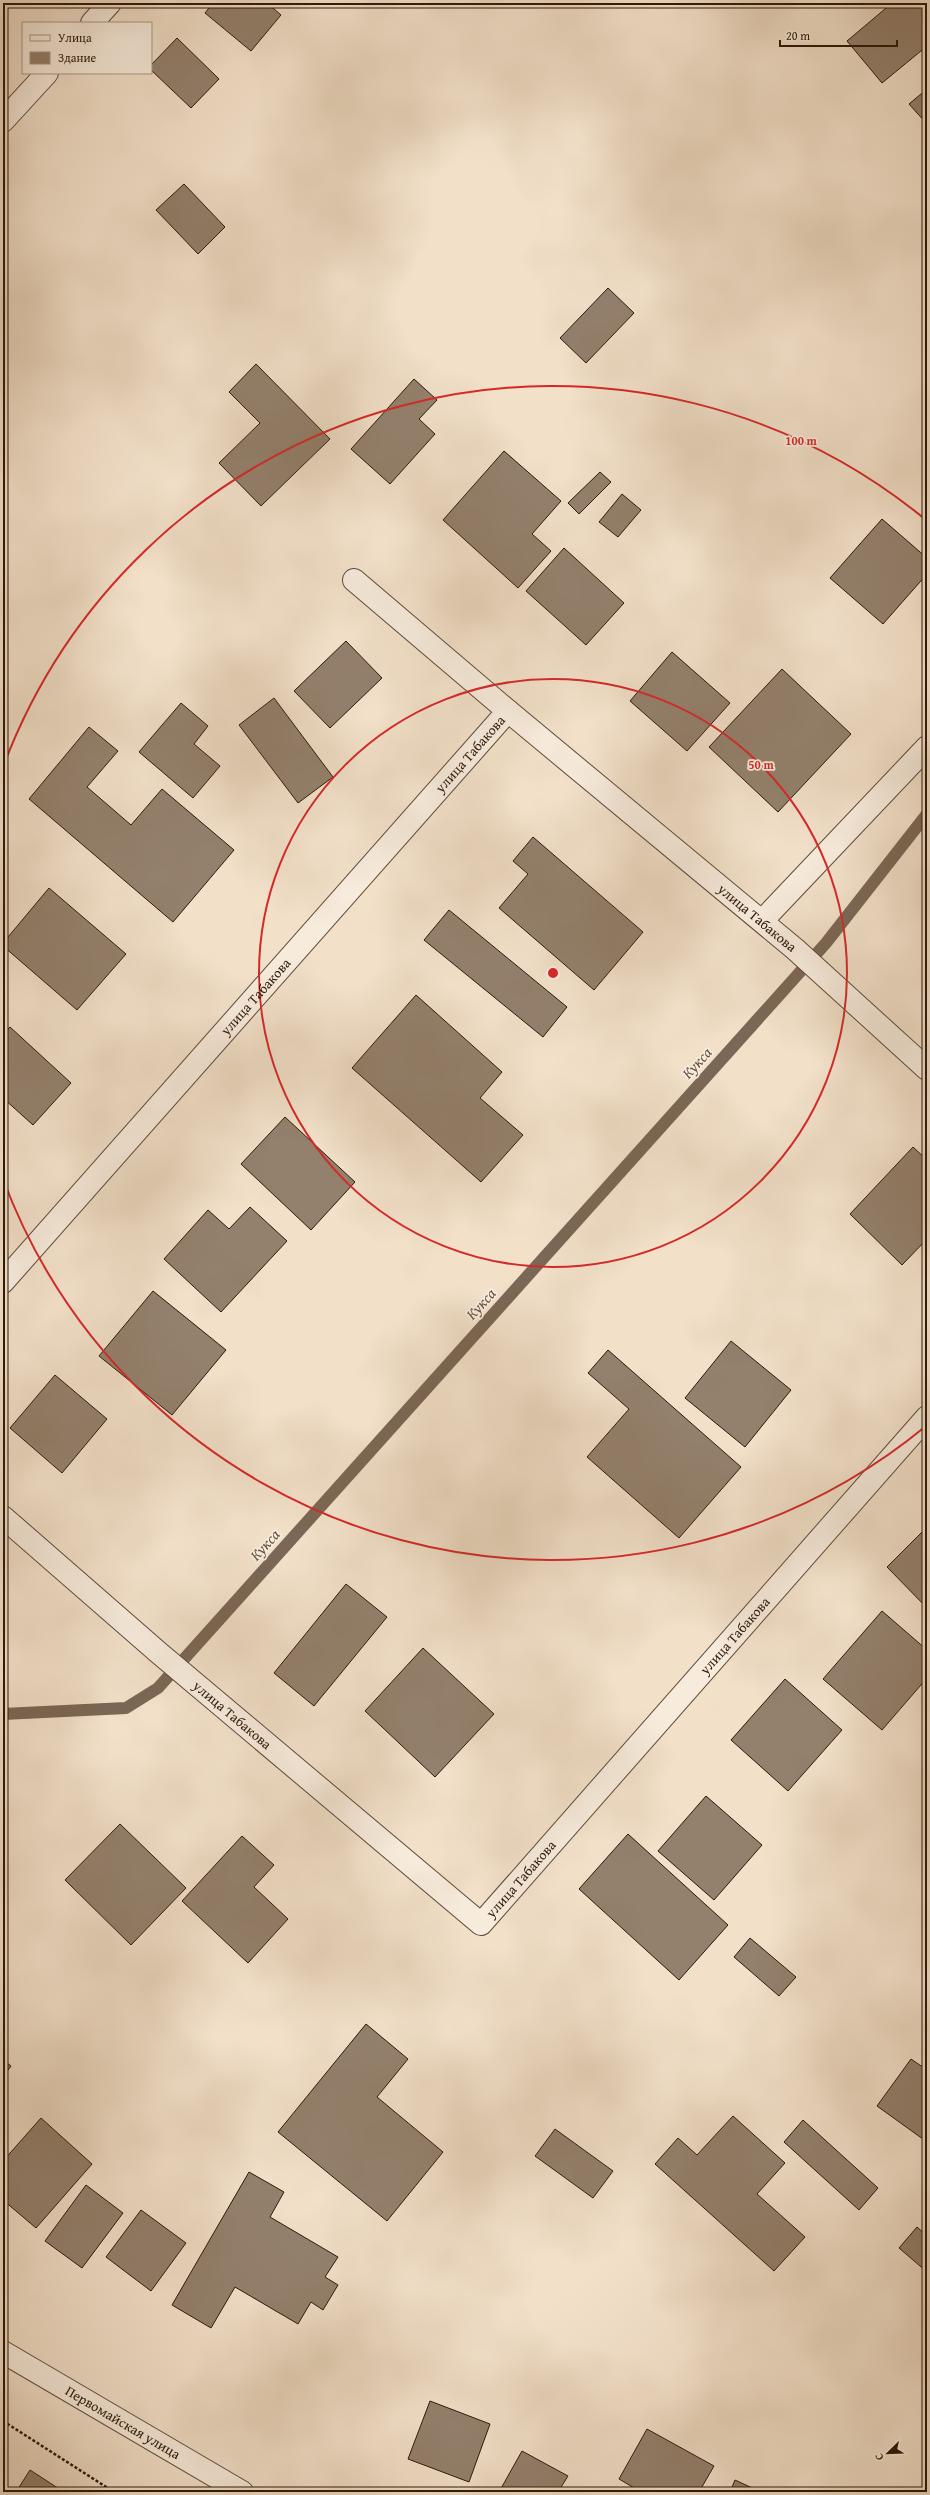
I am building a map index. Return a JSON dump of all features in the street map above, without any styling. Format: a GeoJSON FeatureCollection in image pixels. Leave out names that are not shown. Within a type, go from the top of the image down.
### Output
{"type":"FeatureCollection","features":[{"type":"Feature","properties":{"kind":"street"},"geometry":{"type":"LineString","coordinates":[[93,22],[110,3]]}},
{"type":"Feature","properties":{"kind":"street"},"geometry":{"type":"LineString","coordinates":[[3,121],[46,74]]}},
{"type":"Feature","properties":{"kind":"street","name":"улица Табакова"},"geometry":{"type":"LineString","coordinates":[[354,580],[508,711],[795,949],[927,1069]]}},
{"type":"Feature","properties":{"kind":"street","name":"улица Табакова"},"geometry":{"type":"LineString","coordinates":[[3,1282],[508,711]]}},
{"type":"Feature","properties":{"kind":"street"},"geometry":{"type":"LineString","coordinates":[[762,921],[927,747]]}},
{"type":"Feature","properties":{"kind":"street","name":"улица Табакова"},"geometry":{"type":"LineString","coordinates":[[3,1517],[159,1653],[481,1924],[927,1417]]}},
{"type":"Feature","properties":{"kind":"street","name":"Первомайская улица"},"geometry":{"type":"LineString","coordinates":[[3,2352],[242,2492]]}},
{"type":"Feature","properties":{"kind":"path"},"geometry":{"type":"LineString","coordinates":[[3,2421],[114,2492]]}},
{"type":"Feature","properties":{"kind":"building"},"geometry":{"type":"Polygon","coordinates":[[[213,3],[267,3],[281,15],[251,51],[205,13],[213,3]]]}},
{"type":"Feature","properties":{"kind":"building"},"geometry":{"type":"Polygon","coordinates":[[[892,3],[919,3],[927,13],[927,46],[882,83],[847,41],[892,3]]]}},
{"type":"Feature","properties":{"kind":"building"},"geometry":{"type":"Polygon","coordinates":[[[177,38],[219,79],[191,108],[152,71],[152,64],[177,38]]]}},
{"type":"Feature","properties":{"kind":"building"},"geometry":{"type":"Polygon","coordinates":[[[927,89],[927,124],[909,104],[927,89]]]}},
{"type":"Feature","properties":{"kind":"building"},"geometry":{"type":"Polygon","coordinates":[[[184,184],[225,227],[198,254],[156,210],[184,184]]]}},
{"type":"Feature","properties":{"kind":"building"},"geometry":{"type":"Polygon","coordinates":[[[608,288],[634,313],[586,363],[560,338],[608,288]]]}},
{"type":"Feature","properties":{"kind":"building"},"geometry":{"type":"Polygon","coordinates":[[[256,364],[330,439],[261,506],[219,463],[260,423],[229,392],[256,364]]]}},
{"type":"Feature","properties":{"kind":"building"},"geometry":{"type":"Polygon","coordinates":[[[414,379],[437,400],[419,419],[435,434],[390,484],[351,449],[414,379]]]}},
{"type":"Feature","properties":{"kind":"building"},"geometry":{"type":"Polygon","coordinates":[[[504,451],[561,501],[532,534],[551,551],[518,588],[443,520],[504,451]]]}},
{"type":"Feature","properties":{"kind":"building"},"geometry":{"type":"Polygon","coordinates":[[[600,472],[611,482],[579,514],[568,503],[600,472]]]}},
{"type":"Feature","properties":{"kind":"building"},"geometry":{"type":"Polygon","coordinates":[[[622,494],[641,510],[618,537],[599,522],[622,494]]]}},
{"type":"Feature","properties":{"kind":"building"},"geometry":{"type":"Polygon","coordinates":[[[882,519],[927,558],[927,574],[883,624],[830,578],[882,519]]]}},
{"type":"Feature","properties":{"kind":"building"},"geometry":{"type":"Polygon","coordinates":[[[564,548],[624,603],[586,645],[526,591],[564,548]]]}},
{"type":"Feature","properties":{"kind":"building"},"geometry":{"type":"Polygon","coordinates":[[[346,641],[382,678],[330,728],[294,691],[346,641]]]}},
{"type":"Feature","properties":{"kind":"building"},"geometry":{"type":"Polygon","coordinates":[[[672,652],[730,703],[687,751],[630,701],[672,652]]]}},
{"type":"Feature","properties":{"kind":"building"},"geometry":{"type":"Polygon","coordinates":[[[782,669],[851,734],[778,812],[709,747],[782,669]]]}},
{"type":"Feature","properties":{"kind":"building"},"geometry":{"type":"Polygon","coordinates":[[[274,698],[333,777],[298,803],[239,725],[274,698]]]}},
{"type":"Feature","properties":{"kind":"building"},"geometry":{"type":"Polygon","coordinates":[[[181,703],[208,726],[194,744],[220,766],[193,798],[139,752],[181,703]]]}},
{"type":"Feature","properties":{"kind":"building"},"geometry":{"type":"Polygon","coordinates":[[[89,727],[118,751],[87,787],[131,825],[162,789],[234,850],[173,922],[29,799],[89,727]]]}},
{"type":"Feature","properties":{"kind":"building"},"geometry":{"type":"Polygon","coordinates":[[[533,837],[643,932],[594,990],[499,908],[528,874],[513,861],[533,837]]]}},
{"type":"Feature","properties":{"kind":"building"},"geometry":{"type":"Polygon","coordinates":[[[49,888],[126,954],[77,1010],[3,946],[3,943],[49,888]]]}},
{"type":"Feature","properties":{"kind":"building"},"geometry":{"type":"Polygon","coordinates":[[[449,910],[567,1007],[543,1037],[424,940],[449,910]]]}},
{"type":"Feature","properties":{"kind":"building"},"geometry":{"type":"Polygon","coordinates":[[[416,995],[502,1072],[480,1098],[523,1135],[481,1182],[352,1068],[416,995]]]}},
{"type":"Feature","properties":{"kind":"building"},"geometry":{"type":"Polygon","coordinates":[[[10,1027],[71,1083],[33,1125],[3,1098],[3,1035],[10,1027]]]}},
{"type":"Feature","properties":{"kind":"building"},"geometry":{"type":"Polygon","coordinates":[[[285,1117],[355,1182],[311,1230],[241,1164],[285,1117]]]}},
{"type":"Feature","properties":{"kind":"building"},"geometry":{"type":"Polygon","coordinates":[[[913,1147],[927,1160],[927,1239],[902,1265],[850,1214],[913,1147]]]}},
{"type":"Feature","properties":{"kind":"building"},"geometry":{"type":"Polygon","coordinates":[[[250,1207],[287,1241],[221,1312],[164,1259],[208,1210],[229,1229],[250,1207]]]}},
{"type":"Feature","properties":{"kind":"building"},"geometry":{"type":"Polygon","coordinates":[[[153,1291],[226,1350],[172,1415],[99,1356],[153,1291]]]}},
{"type":"Feature","properties":{"kind":"building"},"geometry":{"type":"Polygon","coordinates":[[[731,1341],[791,1390],[745,1447],[685,1398],[731,1341]]]}},
{"type":"Feature","properties":{"kind":"building"},"geometry":{"type":"Polygon","coordinates":[[[608,1350],[741,1467],[679,1538],[587,1457],[629,1409],[588,1373],[608,1350]]]}},
{"type":"Feature","properties":{"kind":"building"},"geometry":{"type":"Polygon","coordinates":[[[55,1375],[107,1419],[62,1473],[10,1428],[55,1375]]]}},
{"type":"Feature","properties":{"kind":"building"},"geometry":{"type":"Polygon","coordinates":[[[922,1532],[927,1536],[927,1608],[887,1567],[922,1532]]]}},
{"type":"Feature","properties":{"kind":"building"},"geometry":{"type":"Polygon","coordinates":[[[346,1584],[387,1617],[314,1706],[274,1673],[346,1584]]]}},
{"type":"Feature","properties":{"kind":"building"},"geometry":{"type":"Polygon","coordinates":[[[882,1611],[927,1650],[927,1678],[882,1730],[823,1679],[882,1611]]]}},
{"type":"Feature","properties":{"kind":"building"},"geometry":{"type":"Polygon","coordinates":[[[423,1648],[494,1714],[435,1777],[365,1711],[423,1648]]]}},
{"type":"Feature","properties":{"kind":"building"},"geometry":{"type":"Polygon","coordinates":[[[785,1679],[842,1730],[788,1791],[731,1740],[785,1679]]]}},
{"type":"Feature","properties":{"kind":"building"},"geometry":{"type":"Polygon","coordinates":[[[706,1796],[762,1845],[714,1900],[658,1851],[706,1796]]]}},
{"type":"Feature","properties":{"kind":"building"},"geometry":{"type":"Polygon","coordinates":[[[120,1824],[186,1888],[131,1945],[65,1880],[120,1824]]]}},
{"type":"Feature","properties":{"kind":"building"},"geometry":{"type":"Polygon","coordinates":[[[628,1834],[728,1925],[679,1980],[579,1889],[628,1834]]]}},
{"type":"Feature","properties":{"kind":"building"},"geometry":{"type":"Polygon","coordinates":[[[242,1836],[274,1865],[254,1887],[288,1919],[248,1963],[182,1901],[242,1836]]]}},
{"type":"Feature","properties":{"kind":"building"},"geometry":{"type":"Polygon","coordinates":[[[750,1938],[796,1977],[779,1996],[734,1957],[750,1938]]]}},
{"type":"Feature","properties":{"kind":"building"},"geometry":{"type":"Polygon","coordinates":[[[366,2024],[408,2059],[377,2097],[443,2152],[387,2221],[278,2132],[366,2024]]]}},
{"type":"Feature","properties":{"kind":"building"},"geometry":{"type":"Polygon","coordinates":[[[911,2059],[927,2070],[927,2142],[877,2106],[911,2059]]]}},
{"type":"Feature","properties":{"kind":"building"},"geometry":{"type":"Polygon","coordinates":[[[3,2060],[11,2066],[3,2077],[3,2060]]]}},
{"type":"Feature","properties":{"kind":"building"},"geometry":{"type":"Polygon","coordinates":[[[733,2116],[785,2163],[757,2194],[805,2237],[774,2271],[655,2164],[678,2138],[697,2155],[733,2116]]]}},
{"type":"Feature","properties":{"kind":"building"},"geometry":{"type":"Polygon","coordinates":[[[41,2118],[92,2164],[36,2228],[3,2200],[3,2161],[41,2118]]]}},
{"type":"Feature","properties":{"kind":"building"},"geometry":{"type":"Polygon","coordinates":[[[803,2120],[878,2188],[859,2210],[784,2142],[803,2120]]]}},
{"type":"Feature","properties":{"kind":"building"},"geometry":{"type":"Polygon","coordinates":[[[555,2129],[613,2171],[593,2198],[535,2156],[555,2129]]]}},
{"type":"Feature","properties":{"kind":"building"},"geometry":{"type":"Polygon","coordinates":[[[249,2172],[284,2192],[270,2217],[338,2257],[325,2277],[338,2285],[323,2310],[311,2302],[298,2324],[235,2287],[211,2328],[172,2305],[249,2172]]]}},
{"type":"Feature","properties":{"kind":"building"},"geometry":{"type":"Polygon","coordinates":[[[86,2185],[123,2213],[82,2268],[45,2241],[86,2185]]]}},
{"type":"Feature","properties":{"kind":"building"},"geometry":{"type":"Polygon","coordinates":[[[141,2210],[186,2243],[151,2291],[106,2257],[141,2210]]]}},
{"type":"Feature","properties":{"kind":"building"},"geometry":{"type":"Polygon","coordinates":[[[917,2227],[927,2236],[927,2272],[899,2248],[917,2227]]]}},
{"type":"Feature","properties":{"kind":"building"},"geometry":{"type":"Polygon","coordinates":[[[430,2401],[490,2424],[469,2482],[408,2459],[430,2401]]]}},
{"type":"Feature","properties":{"kind":"building"},"geometry":{"type":"Polygon","coordinates":[[[647,2429],[714,2466],[699,2492],[635,2492],[636,2489],[619,2479],[647,2429]]]}},
{"type":"Feature","properties":{"kind":"building"},"geometry":{"type":"Polygon","coordinates":[[[522,2451],[568,2476],[558,2492],[499,2492],[522,2451]]]}},
{"type":"Feature","properties":{"kind":"building"},"geometry":{"type":"Polygon","coordinates":[[[30,2470],[64,2492],[16,2492],[30,2470]]]}},
{"type":"Feature","properties":{"kind":"building"},"geometry":{"type":"Polygon","coordinates":[[[735,2480],[761,2492],[730,2492],[735,2480]]]}},
{"type":"Feature","properties":{"kind":"waterway","name":"Кукса"},"geometry":{"type":"LineString","coordinates":[[3,1714],[126,1708],[158,1688],[826,943],[927,814]]}}]}
